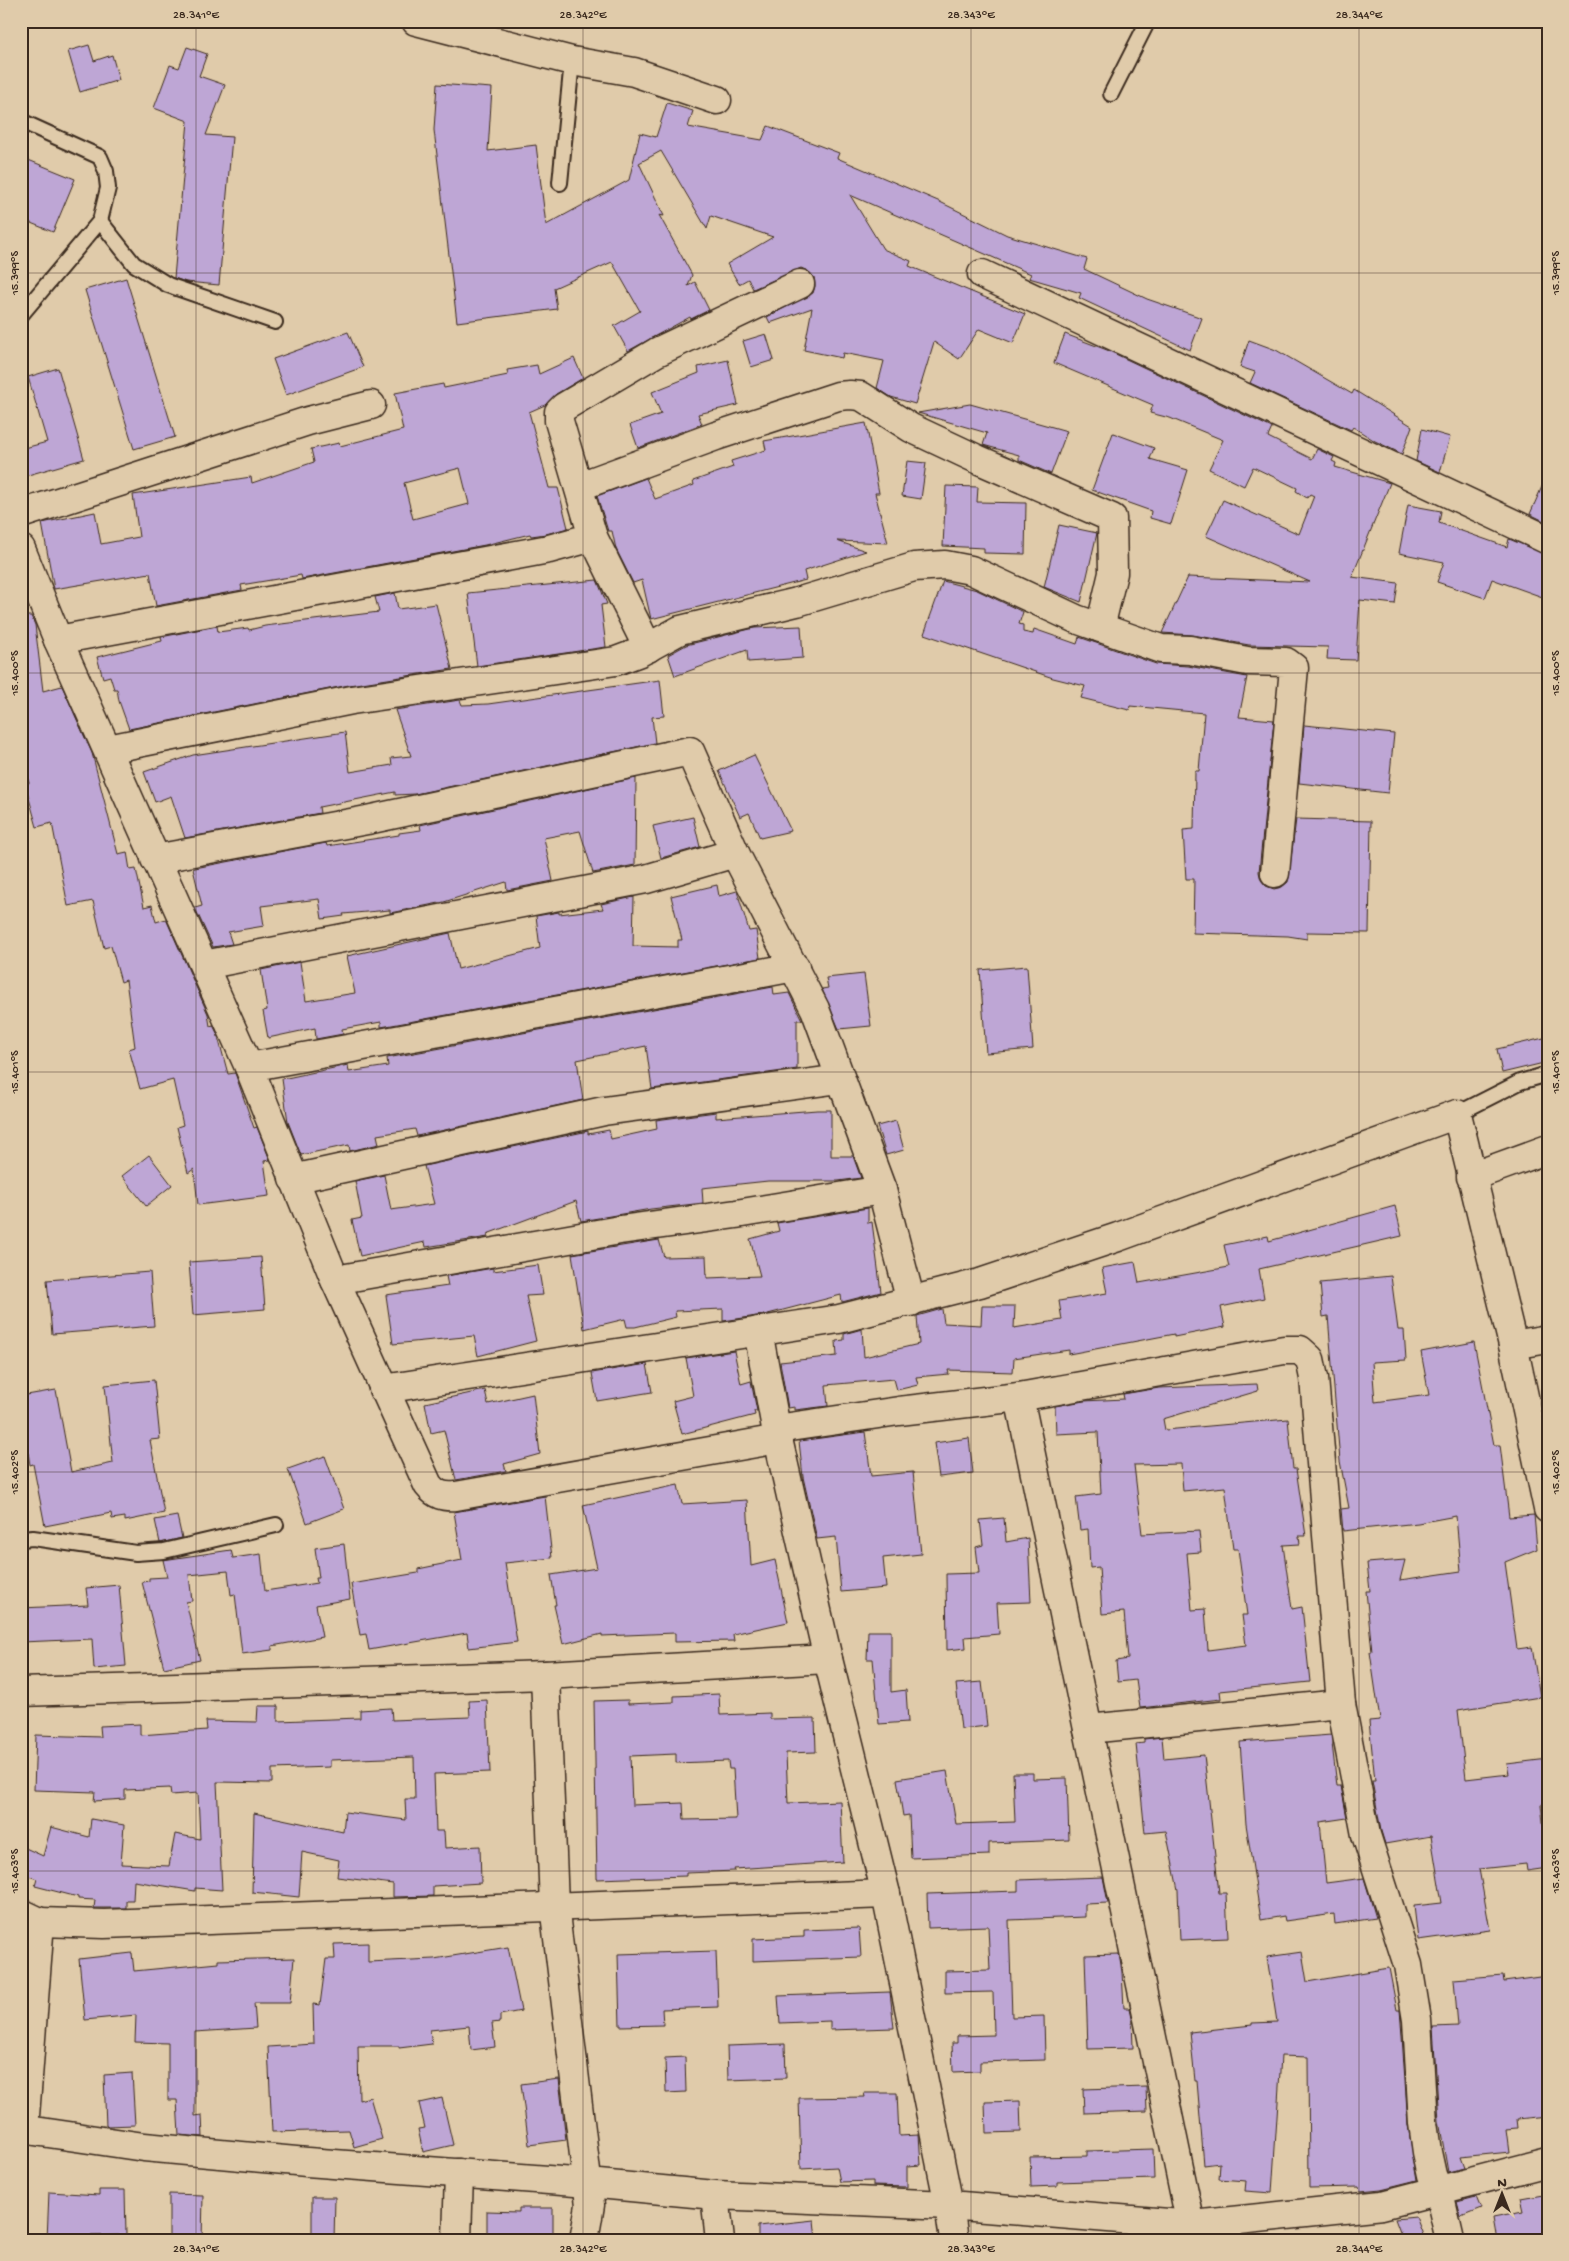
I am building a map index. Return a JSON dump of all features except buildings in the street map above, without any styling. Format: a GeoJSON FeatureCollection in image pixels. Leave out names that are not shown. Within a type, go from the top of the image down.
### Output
{"type":"FeatureCollection","features":[{"type":"Feature","properties":{"kind":"street"},"geometry":{"type":"LineString","coordinates":[[416,21],[572,61],[634,72],[717,100]]}},
{"type":"Feature","properties":{"kind":"street"},"geometry":{"type":"LineString","coordinates":[[982,274],[1548,540]]}},
{"type":"Feature","properties":{"kind":"street"},"geometry":{"type":"LineString","coordinates":[[648,648],[593,537],[580,486],[559,421],[559,412],[564,407],[657,352],[800,284]]}},
{"type":"Feature","properties":{"kind":"street"},"geometry":{"type":"LineString","coordinates":[[580,486],[716,436],[838,396],[861,396],[910,428],[1112,518],[1113,573],[1100,628]]}},
{"type":"Feature","properties":{"kind":"street"},"geometry":{"type":"LineString","coordinates":[[21,514],[308,421],[371,405]]}},
{"type":"Feature","properties":{"kind":"street"},"geometry":{"type":"LineString","coordinates":[[58,640],[549,549],[593,537]]}},
{"type":"Feature","properties":{"kind":"street"},"geometry":{"type":"LineString","coordinates":[[21,549],[58,640],[204,965],[335,1280],[428,1485],[435,1493],[444,1497],[899,1411],[1020,1397],[1284,1350],[1300,1350],[1310,1359],[1314,1378],[1341,1704],[1366,1835],[1408,1965],[1418,2020],[1422,2123],[1432,2175],[1439,2192],[1450,2240]]}},
{"type":"Feature","properties":{"kind":"street"},"geometry":{"type":"LineString","coordinates":[[108,749],[352,700],[616,661],[648,648],[680,630],[797,602],[914,567],[945,565],[971,570],[1076,619],[1161,649],[1190,650],[1247,661],[1286,662],[1294,668],[1275,873]]}},
{"type":"Feature","properties":{"kind":"street"},"geometry":{"type":"LineString","coordinates":[[155,859],[367,820],[690,751],[735,852],[815,1009],[882,1190],[910,1302]]}},
{"type":"Feature","properties":{"kind":"street"},"geometry":{"type":"LineString","coordinates":[[204,965],[646,879],[735,852]]}},
{"type":"Feature","properties":{"kind":"street"},"geometry":{"type":"LineString","coordinates":[[248,1068],[795,967]]}},
{"type":"Feature","properties":{"kind":"street"},"geometry":{"type":"LineString","coordinates":[[293,1179],[604,1112],[840,1079]]}},
{"type":"Feature","properties":{"kind":"street"},"geometry":{"type":"LineString","coordinates":[[383,1389],[839,1319],[910,1302],[980,1283],[1118,1237],[1457,1114],[1513,1345],[1548,1509]]}},
{"type":"Feature","properties":{"kind":"street"},"geometry":{"type":"LineString","coordinates":[[1471,1177],[1548,1149]]}},
{"type":"Feature","properties":{"kind":"street"},"geometry":{"type":"LineString","coordinates":[[335,1280],[620,1230],[736,1214],[882,1190]]}},
{"type":"Feature","properties":{"kind":"street"},"geometry":{"type":"LineString","coordinates":[[758,1331],[777,1434],[828,1659],[886,1894],[949,2204],[954,2240]]}},
{"type":"Feature","properties":{"kind":"street"},"geometry":{"type":"LineString","coordinates":[[1513,1345],[1548,1339]]}},
{"type":"Feature","properties":{"kind":"street"},"geometry":{"type":"LineString","coordinates":[[1020,1397],[1194,2232]]}},
{"type":"Feature","properties":{"kind":"street"},"geometry":{"type":"LineString","coordinates":[[21,1692],[546,1675],[828,1659]]}},
{"type":"Feature","properties":{"kind":"street"},"geometry":{"type":"LineString","coordinates":[[546,1675],[554,1905],[590,2204],[584,2240]]}},
{"type":"Feature","properties":{"kind":"street"},"geometry":{"type":"LineString","coordinates":[[1088,1729],[1341,1704]]}},
{"type":"Feature","properties":{"kind":"street"},"geometry":{"type":"LineString","coordinates":[[886,1894],[554,1905],[104,1924],[31,1918],[22,2131],[144,2147],[588,2182],[715,2194],[949,2204],[1194,2232],[1382,2205],[1439,2192],[1548,2162]]}},
{"type":"Feature","properties":{"kind":"street"},"geometry":{"type":"LineString","coordinates":[[457,2240],[459,2173]]}},
{"type":"Feature","properties":{"kind":"street"},"geometry":{"type":"LineString","coordinates":[[715,2194],[720,2240]]}},
{"type":"Feature","properties":{"kind":"lane"},"geometry":{"type":"LineString","coordinates":[[1111,94],[1148,21]]}},
{"type":"Feature","properties":{"kind":"lane"},"geometry":{"type":"LineString","coordinates":[[560,183],[572,61]]}},
{"type":"Feature","properties":{"kind":"lane"},"geometry":{"type":"LineString","coordinates":[[21,121],[100,157],[106,171],[108,188],[100,221],[21,315]]}},
{"type":"Feature","properties":{"kind":"lane"},"geometry":{"type":"LineString","coordinates":[[100,221],[134,264],[168,285],[275,322]]}},
{"type":"Feature","properties":{"kind":"lane"},"geometry":{"type":"LineString","coordinates":[[1457,1114],[1520,1082],[1548,1074]]}},
{"type":"Feature","properties":{"kind":"lane"},"geometry":{"type":"LineString","coordinates":[[21,1539],[33,1538],[136,1552],[155,1552],[192,1546],[276,1525]]}}]}
